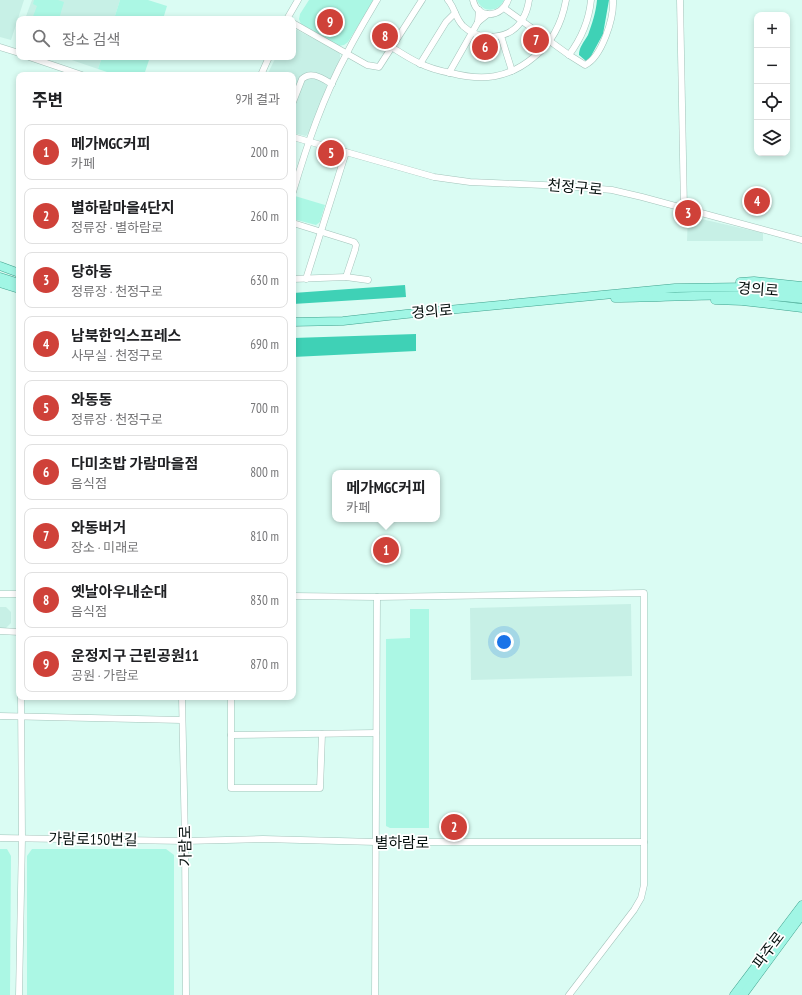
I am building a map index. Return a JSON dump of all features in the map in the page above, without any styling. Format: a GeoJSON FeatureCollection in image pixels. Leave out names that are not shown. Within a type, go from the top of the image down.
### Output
{"type":"FeatureCollection","features":[{"type":"Feature","properties":{"kind":"main road"},"geometry":{"type":"LineString","coordinates":[[0,266],[16,272]]}},
{"type":"Feature","properties":{"kind":"main road"},"geometry":{"type":"LineString","coordinates":[[0,277],[16,282]]}},
{"type":"Feature","properties":{"kind":"main road"},"geometry":{"type":"LineString","coordinates":[[619,296],[670,283],[754,281],[802,286]]}},
{"type":"Feature","properties":{"kind":"main road"},"geometry":{"type":"LineString","coordinates":[[0,283],[16,288]]}},
{"type":"Feature","properties":{"kind":"main road","name":"경의로"},"geometry":{"type":"LineString","coordinates":[[619,296],[675,288],[747,287],[802,293]]}},
{"type":"Feature","properties":{"kind":"main road","name":"경의로"},"geometry":{"type":"LineString","coordinates":[[296,322],[343,321],[570,299],[619,296],[740,294],[802,299]]}},
{"type":"Feature","properties":{"kind":"main road"},"geometry":{"type":"LineString","coordinates":[[619,296],[742,300],[802,308]]}},
{"type":"Feature","properties":{"kind":"main road","name":"파주로"},"geometry":{"type":"LineString","coordinates":[[743,995],[792,924],[802,905]]}},
{"type":"Feature","properties":{"kind":"main road","name":"파주로"},"geometry":{"type":"LineString","coordinates":[[734,995],[792,924],[802,915]]}},
{"type":"Feature","properties":{"kind":"street"},"geometry":{"type":"LineString","coordinates":[[289,16],[298,0]]}},
{"type":"Feature","properties":{"kind":"street"},"geometry":{"type":"LineString","coordinates":[[296,183],[309,142],[332,84],[346,54],[377,0]]}},
{"type":"Feature","properties":{"kind":"street"},"geometry":{"type":"LineString","coordinates":[[296,25],[367,65],[379,67],[422,0]]}},
{"type":"Feature","properties":{"kind":"street"},"geometry":{"type":"LineString","coordinates":[[448,0],[456,18],[464,27],[473,33],[491,37],[501,36],[514,29],[522,21],[528,10],[529,0]]}},
{"type":"Feature","properties":{"kind":"street"},"geometry":{"type":"LineString","coordinates":[[473,0],[474,4],[480,10],[488,14],[498,13],[504,8],[508,0]]}},
{"type":"Feature","properties":{"kind":"street"},"geometry":{"type":"LineString","coordinates":[[392,48],[420,64],[449,73],[465,77],[480,78],[497,76],[512,71],[527,63],[540,52],[557,28],[564,11],[566,0]]}},
{"type":"Feature","properties":{"kind":"street"},"geometry":{"type":"LineString","coordinates":[[569,56],[585,26],[591,0]]}},
{"type":"Feature","properties":{"kind":"street"},"geometry":{"type":"LineString","coordinates":[[504,8],[569,56],[585,65],[593,59],[607,35],[613,0]]}},
{"type":"Feature","properties":{"kind":"street"},"geometry":{"type":"LineString","coordinates":[[680,0],[684,209]]}},
{"type":"Feature","properties":{"kind":"street"},"geometry":{"type":"LineString","coordinates":[[449,73],[473,33],[478,22],[480,10]]}},
{"type":"Feature","properties":{"kind":"street"},"geometry":{"type":"LineString","coordinates":[[420,64],[446,22],[455,13]]}},
{"type":"Feature","properties":{"kind":"street"},"geometry":{"type":"LineString","coordinates":[[478,22],[488,14]]}},
{"type":"Feature","properties":{"kind":"street"},"geometry":{"type":"LineString","coordinates":[[501,36],[512,71]]}},
{"type":"Feature","properties":{"kind":"street"},"geometry":{"type":"LineString","coordinates":[[0,47],[16,52]]}},
{"type":"Feature","properties":{"kind":"street"},"geometry":{"type":"LineString","coordinates":[[38,60],[73,72]]}},
{"type":"Feature","properties":{"kind":"street"},"geometry":{"type":"LineString","coordinates":[[263,72],[268,60]]}},
{"type":"Feature","properties":{"kind":"street"},"geometry":{"type":"LineString","coordinates":[[296,94],[302,78],[309,74],[332,84]]}},
{"type":"Feature","properties":{"kind":"street","name":"천정구로"},"geometry":{"type":"LineString","coordinates":[[296,138],[434,177],[470,182],[596,188],[627,193],[802,240]]}},
{"type":"Feature","properties":{"kind":"street"},"geometry":{"type":"LineString","coordinates":[[306,279],[346,152]]}},
{"type":"Feature","properties":{"kind":"street"},"geometry":{"type":"LineString","coordinates":[[296,224],[354,242],[356,245],[346,277]]}},
{"type":"Feature","properties":{"kind":"street"},"geometry":{"type":"LineString","coordinates":[[296,279],[346,277],[368,280]]}},
{"type":"Feature","properties":{"kind":"street"},"geometry":{"type":"LineString","coordinates":[[296,596],[644,593],[644,885],[641,898],[634,910],[569,995]]}},
{"type":"Feature","properties":{"kind":"street"},"geometry":{"type":"LineString","coordinates":[[0,594],[16,594]]}},
{"type":"Feature","properties":{"kind":"street"},"geometry":{"type":"LineString","coordinates":[[375,995],[376,596]]}},
{"type":"Feature","properties":{"kind":"street"},"geometry":{"type":"LineString","coordinates":[[0,631],[16,632]]}},
{"type":"Feature","properties":{"kind":"street"},"geometry":{"type":"LineString","coordinates":[[19,995],[22,838],[21,700]]}},
{"type":"Feature","properties":{"kind":"street","name":"가람로"},"geometry":{"type":"LineString","coordinates":[[182,700],[186,995]]}},
{"type":"Feature","properties":{"kind":"street"},"geometry":{"type":"LineString","coordinates":[[231,700],[231,788],[320,788],[322,734]]}},
{"type":"Feature","properties":{"kind":"street"},"geometry":{"type":"LineString","coordinates":[[0,716],[182,720]]}},
{"type":"Feature","properties":{"kind":"street"},"geometry":{"type":"LineString","coordinates":[[231,735],[376,733]]}},
{"type":"Feature","properties":{"kind":"street","name":"가람로150번길"},"geometry":{"type":"LineString","coordinates":[[0,838],[185,842]]}},
{"type":"Feature","properties":{"kind":"street","name":"별하람로"},"geometry":{"type":"LineString","coordinates":[[185,842],[263,839],[376,842],[644,842]]}},
{"type":"Feature","properties":{"kind":"shaded area"},"geometry":{"type":"Polygon","coordinates":[[[0,0],[24,0],[19,16],[16,16],[16,25],[11,40],[0,37],[0,0]]]}},
{"type":"Feature","properties":{"kind":"shaded area"},"geometry":{"type":"Polygon","coordinates":[[[32,0],[120,0],[115,16],[26,16],[32,0]]]}},
{"type":"Feature","properties":{"kind":"shaded area"},"geometry":{"type":"Polygon","coordinates":[[[296,30],[340,54],[340,59],[306,136],[296,134],[296,72],[268,72],[274,60],[296,60],[296,30]]]}},
{"type":"Feature","properties":{"kind":"shaded area"},"geometry":{"type":"Polygon","coordinates":[[[72,60],[101,60],[98,69],[72,60]]]}},
{"type":"Feature","properties":{"kind":"shaded area"},"geometry":{"type":"Polygon","coordinates":[[[688,216],[763,233],[763,241],[687,241],[688,216]]]}},
{"type":"Feature","properties":{"kind":"shaded area"},"geometry":{"type":"Polygon","coordinates":[[[631,604],[632,676],[471,680],[470,608],[631,604]]]}},
{"type":"Feature","properties":{"kind":"shaded area"},"geometry":{"type":"Polygon","coordinates":[[[0,607],[6,607],[11,612],[11,623],[5,629],[0,628],[0,607]]]}},
{"type":"Feature","properties":{"kind":"green space"},"geometry":{"type":"Polygon","coordinates":[[[34,0],[58,0],[64,2],[60,16],[33,16],[37,6],[33,4],[34,0]]]}},
{"type":"Feature","properties":{"kind":"green space"},"geometry":{"type":"Polygon","coordinates":[[[120,0],[148,0],[167,6],[164,16],[115,16],[120,0]]]}},
{"type":"Feature","properties":{"kind":"green space"},"geometry":{"type":"Polygon","coordinates":[[[309,0],[374,0],[348,42],[339,46],[301,24],[299,19],[300,14],[309,0]]]}},
{"type":"Feature","properties":{"kind":"green space"},"geometry":{"type":"Polygon","coordinates":[[[477,0],[504,0],[498,7],[490,10],[482,7],[477,0]]]}},
{"type":"Feature","properties":{"kind":"green space"},"geometry":{"type":"Polygon","coordinates":[[[597,0],[609,0],[603,34],[590,58],[586,61],[579,55],[579,52],[591,27],[597,0]]]}},
{"type":"Feature","properties":{"kind":"green space"},"geometry":{"type":"Polygon","coordinates":[[[101,60],[149,60],[145,72],[107,72],[98,69],[101,60]]]}},
{"type":"Feature","properties":{"kind":"green space"},"geometry":{"type":"Polygon","coordinates":[[[296,196],[325,205],[320,222],[316,225],[296,220],[296,196]]]}},
{"type":"Feature","properties":{"kind":"green space"},"geometry":{"type":"Polygon","coordinates":[[[405,285],[406,297],[296,304],[296,293],[405,285]]]}},
{"type":"Feature","properties":{"kind":"green space"},"geometry":{"type":"Polygon","coordinates":[[[416,334],[416,351],[296,357],[296,338],[416,334]]]}},
{"type":"Feature","properties":{"kind":"green space"},"geometry":{"type":"Polygon","coordinates":[[[410,609],[429,609],[429,828],[390,828],[386,826],[386,639],[410,638],[410,609]]]}},
{"type":"Feature","properties":{"kind":"green space"},"geometry":{"type":"Polygon","coordinates":[[[0,849],[7,849],[11,856],[10,995],[0,995],[0,849]]]}},
{"type":"Feature","properties":{"kind":"green space"},"geometry":{"type":"Polygon","coordinates":[[[32,849],[166,849],[174,855],[174,995],[27,995],[27,856],[32,849]]]}},
{"type":"Feature","properties":{"kind":"place","name":"운정지구 근린공원11"},"geometry":{"type":"Point","coordinates":[330,22]}},
{"type":"Feature","properties":{"kind":"place","name":"옛날아우내순대"},"geometry":{"type":"Point","coordinates":[385,36]}},
{"type":"Feature","properties":{"kind":"place","name":"와동버거"},"geometry":{"type":"Point","coordinates":[536,40]}},
{"type":"Feature","properties":{"kind":"place","name":"다미초밥 가람마을점"},"geometry":{"type":"Point","coordinates":[485,47]}},
{"type":"Feature","properties":{"kind":"place","name":"와동동"},"geometry":{"type":"Point","coordinates":[331,153]}},
{"type":"Feature","properties":{"kind":"place","name":"남북한익스프레스"},"geometry":{"type":"Point","coordinates":[757,201]}},
{"type":"Feature","properties":{"kind":"place","name":"당하동"},"geometry":{"type":"Point","coordinates":[688,213]}},
{"type":"Feature","properties":{"kind":"place","name":"메가MGC커피"},"geometry":{"type":"Point","coordinates":[386,550]}},
{"type":"Feature","properties":{"kind":"place","name":"별하람마을4단지"},"geometry":{"type":"Point","coordinates":[454,827]}}]}
